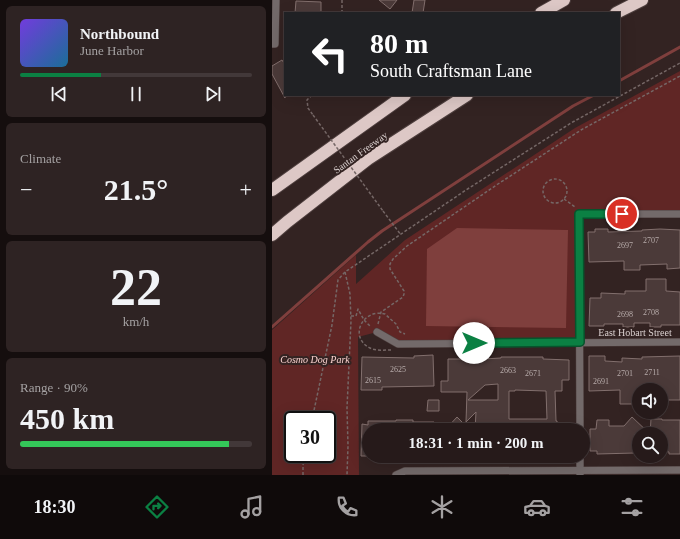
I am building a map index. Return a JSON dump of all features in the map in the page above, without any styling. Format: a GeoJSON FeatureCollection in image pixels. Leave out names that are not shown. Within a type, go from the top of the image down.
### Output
{"type":"FeatureCollection","features":[{"type":"Feature","properties":{"kind":"highway"},"geometry":{"type":"LineString","coordinates":[[543,12],[564,0]]}},
{"type":"Feature","properties":{"kind":"highway"},"geometry":{"type":"LineString","coordinates":[[618,12],[642,0]]}},
{"type":"Feature","properties":{"kind":"highway","name":"Santan Freeway"},"geometry":{"type":"LineString","coordinates":[[272,190],[404,96]]}},
{"type":"Feature","properties":{"kind":"highway","name":"Santan Freeway"},"geometry":{"type":"LineString","coordinates":[[272,235],[368,159],[464,96]]}},
{"type":"Feature","properties":{"kind":"street"},"geometry":{"type":"LineString","coordinates":[[274,44],[276,0]]}},
{"type":"Feature","properties":{"kind":"street"},"geometry":{"type":"LineString","coordinates":[[580,423],[579,214],[680,214]]}},
{"type":"Feature","properties":{"kind":"street","name":"East Hobart Street"},"geometry":{"type":"LineString","coordinates":[[377,332],[398,344],[680,342]]}},
{"type":"Feature","properties":{"kind":"street"},"geometry":{"type":"LineString","coordinates":[[396,475],[405,471],[580,472],[680,470]]}},
{"type":"Feature","properties":{"kind":"path"},"geometry":{"type":"LineString","coordinates":[[342,0],[342,12]]}},
{"type":"Feature","properties":{"kind":"path"},"geometry":{"type":"LineString","coordinates":[[314,411],[332,325],[338,280],[345,272],[466,190],[571,123],[680,63]]}},
{"type":"Feature","properties":{"kind":"path"},"geometry":{"type":"LineString","coordinates":[[377,332],[381,312],[403,297],[404,294],[402,288],[390,268],[390,264],[407,246],[581,130],[680,76]]}},
{"type":"Feature","properties":{"kind":"path"},"geometry":{"type":"LineString","coordinates":[[311,96],[307,100],[308,108],[401,235]]}},
{"type":"Feature","properties":{"kind":"path"},"geometry":{"type":"LineString","coordinates":[[554,179],[559,179],[563,182],[567,190],[564,199],[555,203],[546,199],[542,191],[546,182],[554,179]]}},
{"type":"Feature","properties":{"kind":"path"},"geometry":{"type":"LineString","coordinates":[[564,199],[575,207],[579,214]]}},
{"type":"Feature","properties":{"kind":"path"},"geometry":{"type":"LineString","coordinates":[[345,272],[350,294],[351,316],[347,408],[347,475]]}},
{"type":"Feature","properties":{"kind":"path"},"geometry":{"type":"LineString","coordinates":[[351,316],[356,316],[358,309],[364,320],[377,332]]}},
{"type":"Feature","properties":{"kind":"path"},"geometry":{"type":"LineString","coordinates":[[303,463],[303,475]]}},
{"type":"Feature","properties":{"kind":"green space","name":"Cosmo Dog Park"},"geometry":{"type":"Polygon","coordinates":[[[680,71],[680,214],[579,215],[580,343],[398,344],[377,332],[358,337],[359,475],[272,475],[272,330],[356,255],[356,284],[405,240],[575,128],[680,71]]]}},
{"type":"Feature","properties":{"kind":"shaded area"},"geometry":{"type":"Polygon","coordinates":[[[457,228],[568,230],[566,328],[426,326],[427,249],[457,228]]]}},
{"type":"Feature","properties":{"kind":"building"},"geometry":{"type":"Polygon","coordinates":[[[379,0],[397,0],[390,9],[379,0]]]}},
{"type":"Feature","properties":{"kind":"building"},"geometry":{"type":"Polygon","coordinates":[[[414,0],[425,0],[423,12],[412,12],[414,0]]]}},
{"type":"Feature","properties":{"kind":"building"},"geometry":{"type":"Polygon","coordinates":[[[296,1],[321,2],[321,12],[295,12],[296,1]]]}},
{"type":"Feature","properties":{"kind":"building"},"geometry":{"type":"Polygon","coordinates":[[[282,60],[284,63],[285,98],[272,74],[272,66],[282,60]]]}},
{"type":"Feature","properties":{"kind":"building"},"geometry":{"type":"Polygon","coordinates":[[[595,229],[608,229],[608,232],[660,229],[680,230],[680,268],[667,269],[667,264],[640,265],[640,270],[624,270],[624,261],[589,262],[588,232],[595,232],[595,229]]]}},
{"type":"Feature","properties":{"kind":"building"},"geometry":{"type":"Polygon","coordinates":[[[646,279],[666,279],[666,291],[680,292],[680,325],[661,325],[661,327],[650,327],[650,323],[634,323],[634,327],[623,327],[623,324],[589,326],[590,298],[601,298],[601,293],[625,294],[625,291],[646,291],[646,279]]]}},
{"type":"Feature","properties":{"kind":"building"},"geometry":{"type":"Polygon","coordinates":[[[433,355],[434,386],[382,387],[382,390],[361,390],[362,357],[414,358],[414,356],[433,355]]]}},
{"type":"Feature","properties":{"kind":"building"},"geometry":{"type":"Polygon","coordinates":[[[589,356],[605,356],[605,361],[622,362],[622,358],[642,359],[642,357],[680,356],[680,400],[668,400],[668,383],[632,383],[632,404],[620,404],[620,390],[589,391],[589,356]]]}},
{"type":"Feature","properties":{"kind":"building"},"geometry":{"type":"Polygon","coordinates":[[[501,357],[543,357],[543,359],[569,360],[569,380],[562,380],[562,391],[555,391],[557,423],[475,423],[476,412],[466,422],[467,392],[441,392],[441,381],[448,381],[448,359],[464,360],[501,357]],[[498,384],[485,385],[468,400],[498,400],[498,384]],[[509,391],[509,419],[547,419],[546,391],[509,391]]]}},
{"type":"Feature","properties":{"kind":"building"},"geometry":{"type":"Polygon","coordinates":[[[428,400],[439,400],[439,411],[427,411],[428,400]]]}},
{"type":"Feature","properties":{"kind":"building"},"geometry":{"type":"Polygon","coordinates":[[[457,417],[463,423],[451,423],[457,417]]]}},
{"type":"Feature","properties":{"kind":"building"},"geometry":{"type":"Polygon","coordinates":[[[632,417],[632,419],[634,419],[643,427],[632,427],[632,453],[597,454],[597,451],[590,451],[590,429],[596,429],[597,420],[609,420],[609,426],[624,426],[632,417]]]}},
{"type":"Feature","properties":{"kind":"building"},"geometry":{"type":"Polygon","coordinates":[[[651,419],[680,420],[680,454],[669,454],[668,452],[668,427],[650,427],[651,419]]]}},
{"type":"Feature","properties":{"kind":"building"},"geometry":{"type":"Polygon","coordinates":[[[413,420],[413,422],[434,423],[368,423],[368,421],[413,420]]]}},
{"type":"Feature","properties":{"kind":"building"},"geometry":{"type":"Polygon","coordinates":[[[362,424],[362,456],[361,456],[362,424]]]}},
{"type":"Feature","properties":{"kind":"waterway"},"geometry":{"type":"LineString","coordinates":[[620,80],[680,47]]}},
{"type":"Feature","properties":{"kind":"waterway"},"geometry":{"type":"LineString","coordinates":[[272,327],[382,231],[573,106],[592,96]]}},
{"type":"Feature","properties":{"kind":"route"},"geometry":{"type":"LineString","coordinates":[[474,343],[580,342],[579,214],[622,214]]}}]}
